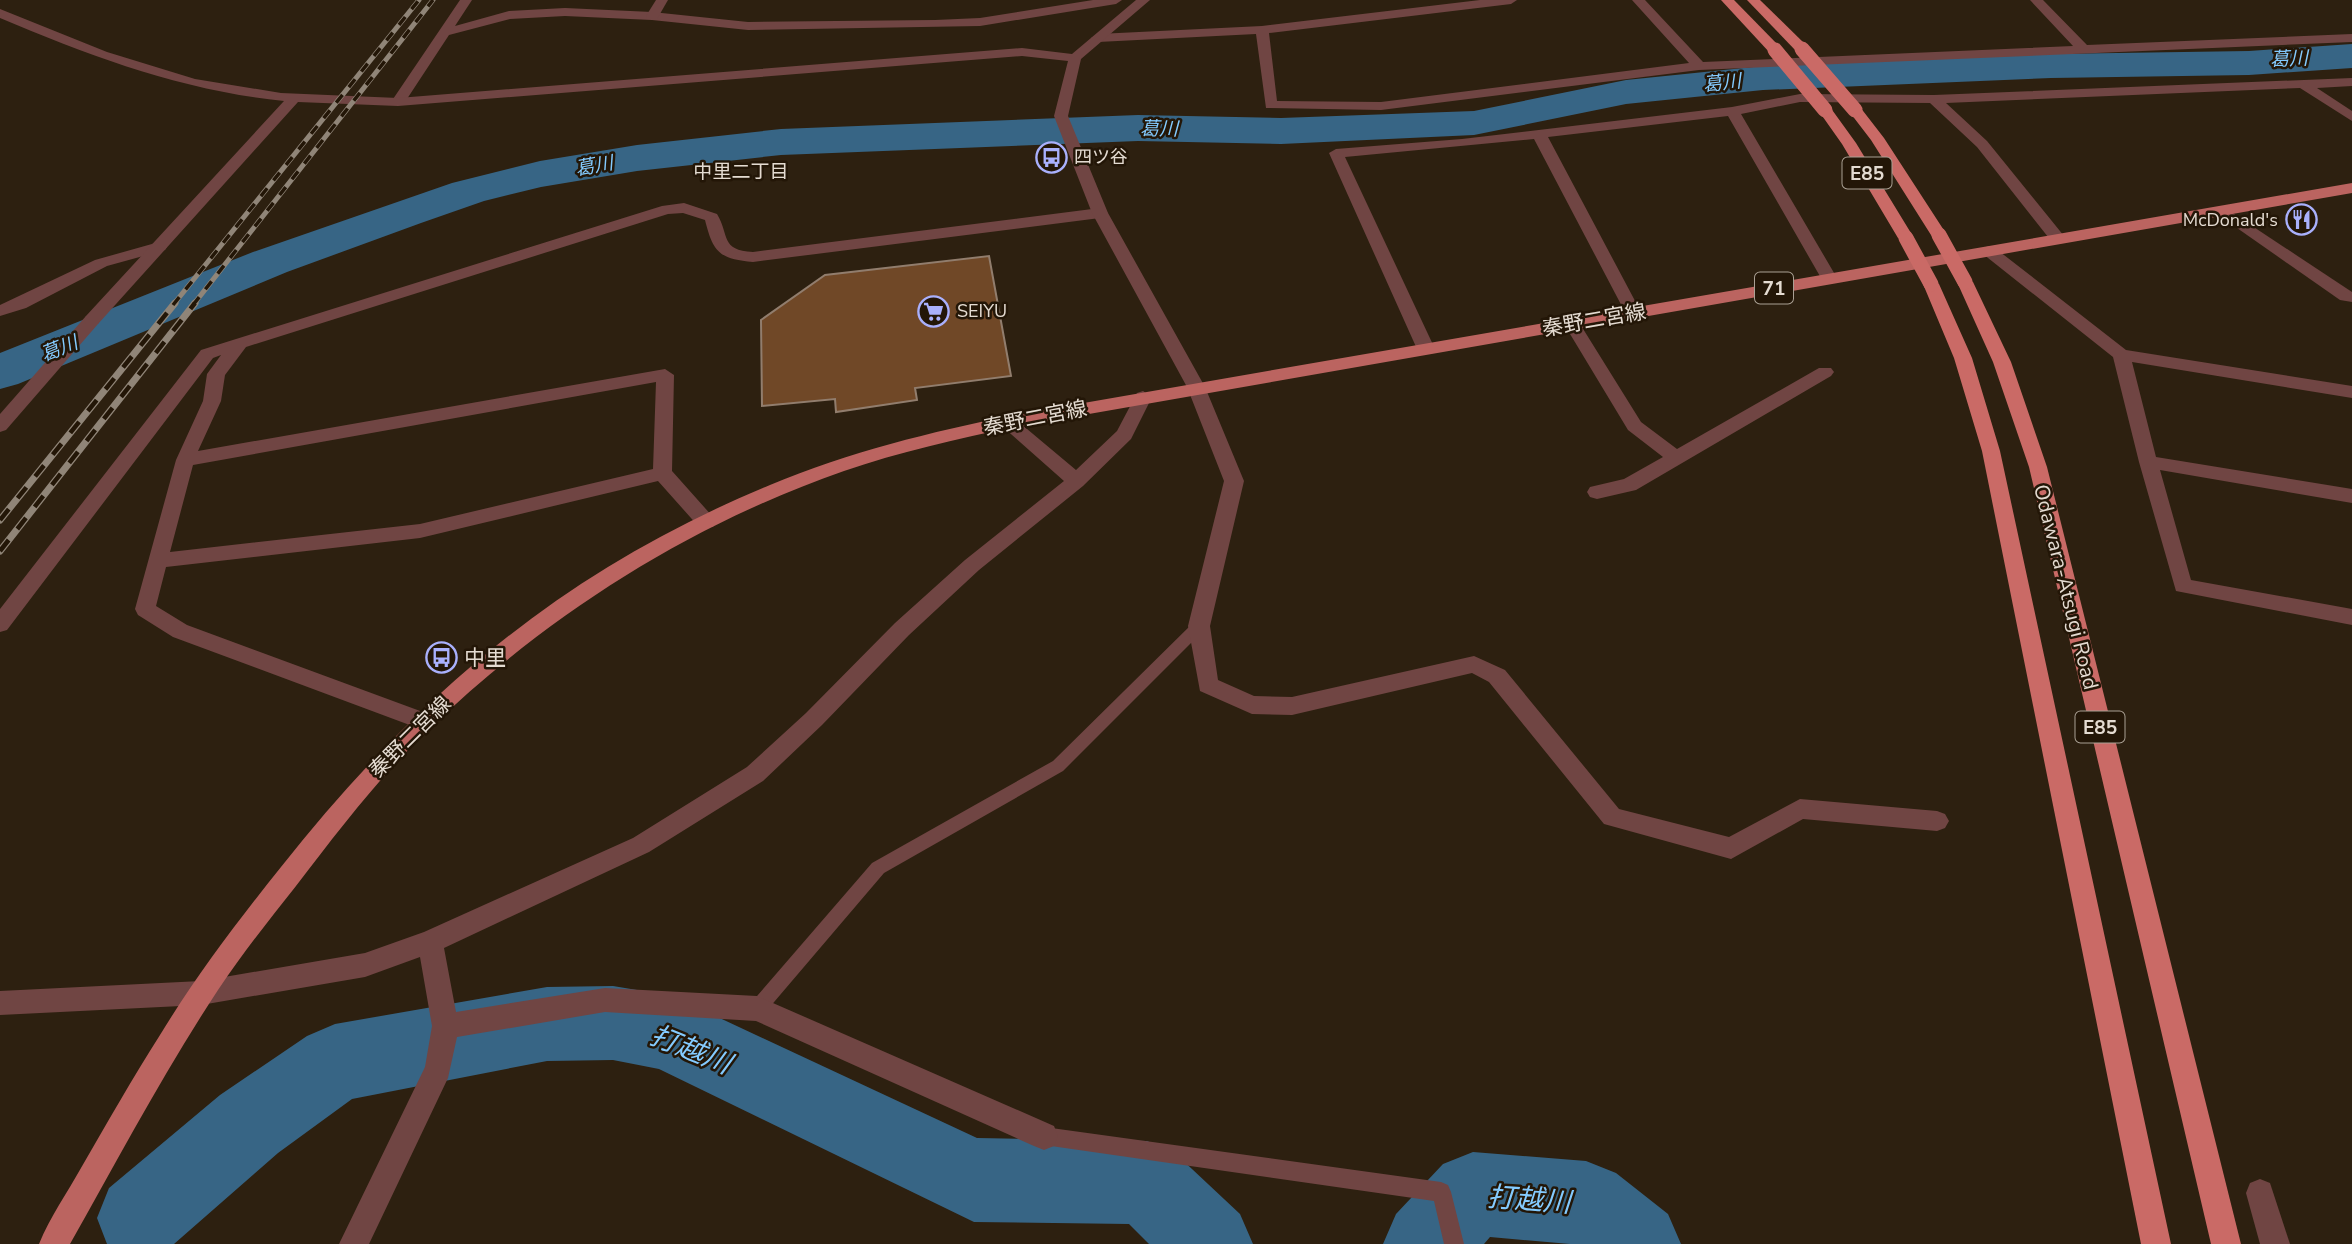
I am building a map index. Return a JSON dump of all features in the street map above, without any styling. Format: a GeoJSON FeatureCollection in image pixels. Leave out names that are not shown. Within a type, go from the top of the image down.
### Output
{"type":"FeatureCollection","features":[{"type":"Feature","properties":{"kind":"highway","name":"Odawara-Atsugi Road"},"geometry":{"type":"LineString","coordinates":[[1727,0],[1775,50],[1849,143],[1931,284],[1963,358],[1991,451],[2156,1244]]}},
{"type":"Feature","properties":{"kind":"highway","name":"Odawara-Atsugi Road"},"geometry":{"type":"LineString","coordinates":[[1753,0],[1802,48],[1855,110],[1918,199],[1965,282],[2002,362],[2038,467],[2226,1244]]}},
{"type":"Feature","properties":{"kind":"main road","name":"秦野二宮線"},"geometry":{"type":"LineString","coordinates":[[54,1244],[138,1094],[201,993],[320,834],[371,775],[423,721],[527,632],[587,589],[706,522],[761,496],[836,467],[936,439],[1143,397],[2352,188]]}},
{"type":"Feature","properties":{"kind":"street"},"geometry":{"type":"LineString","coordinates":[[398,102],[466,0]]}},
{"type":"Feature","properties":{"kind":"street"},"geometry":{"type":"LineString","coordinates":[[652,16],[662,0]]}},
{"type":"Feature","properties":{"kind":"street"},"geometry":{"type":"LineString","coordinates":[[447,32],[509,15],[565,12],[652,16],[748,26],[980,22],[1116,0]]}},
{"type":"Feature","properties":{"kind":"street"},"geometry":{"type":"LineString","coordinates":[[1144,0],[1075,58],[1061,116],[1100,213],[1196,387],[1234,481],[1199,626],[1208,684],[1251,705],[1292,706],[1474,664],[1497,676],[1612,817],[1731,848],[1800,809],[1937,821]]}},
{"type":"Feature","properties":{"kind":"street"},"geometry":{"type":"LineString","coordinates":[[1098,38],[1262,30],[1510,0]]}},
{"type":"Feature","properties":{"kind":"street"},"geometry":{"type":"LineString","coordinates":[[1638,0],[1699,66]]}},
{"type":"Feature","properties":{"kind":"street"},"geometry":{"type":"LineString","coordinates":[[2036,0],[2084,50]]}},
{"type":"Feature","properties":{"kind":"street"},"geometry":{"type":"LineString","coordinates":[[0,13],[131,65],[167,76],[295,97],[398,102],[1022,52],[1075,58]]}},
{"type":"Feature","properties":{"kind":"street"},"geometry":{"type":"LineString","coordinates":[[1262,30],[1271,105],[1381,106],[1699,66],[2352,38]]}},
{"type":"Feature","properties":{"kind":"street"},"geometry":{"type":"LineString","coordinates":[[1426,349],[1336,153],[1539,134],[1732,111],[1800,98],[1934,99],[2352,82]]}},
{"type":"Feature","properties":{"kind":"street"},"geometry":{"type":"LineString","coordinates":[[2304,85],[2352,117]]}},
{"type":"Feature","properties":{"kind":"street"},"geometry":{"type":"LineString","coordinates":[[0,426],[92,320],[295,97]]}},
{"type":"Feature","properties":{"kind":"street"},"geometry":{"type":"LineString","coordinates":[[1934,99],[1982,144],[2058,239]]}},
{"type":"Feature","properties":{"kind":"street"},"geometry":{"type":"LineString","coordinates":[[1732,111],[1829,278]]}},
{"type":"Feature","properties":{"kind":"street"},"geometry":{"type":"LineString","coordinates":[[1539,134],[1634,314]]}},
{"type":"Feature","properties":{"kind":"street"},"geometry":{"type":"LineString","coordinates":[[0,624],[207,354],[667,209],[684,208],[712,217],[720,248],[736,257],[960,233],[1100,213]]}},
{"type":"Feature","properties":{"kind":"street"},"geometry":{"type":"LineString","coordinates":[[2222,211],[2346,296],[2352,297]]}},
{"type":"Feature","properties":{"kind":"street"},"geometry":{"type":"LineString","coordinates":[[0,311],[20,304],[101,263],[159,247]]}},
{"type":"Feature","properties":{"kind":"street"},"geometry":{"type":"LineString","coordinates":[[1989,251],[2121,355],[2352,392]]}},
{"type":"Feature","properties":{"kind":"street"},"geometry":{"type":"LineString","coordinates":[[1572,324],[1634,426],[1676,458]]}},
{"type":"Feature","properties":{"kind":"street"},"geometry":{"type":"LineString","coordinates":[[240,343],[216,374],[212,401],[185,460],[145,609],[180,631],[423,721]]}},
{"type":"Feature","properties":{"kind":"street"},"geometry":{"type":"LineString","coordinates":[[2121,355],[2183,586],[2352,617]]}},
{"type":"Feature","properties":{"kind":"street"},"geometry":{"type":"LineString","coordinates":[[1597,492],[1629,485],[1825,372]]}},
{"type":"Feature","properties":{"kind":"street"},"geometry":{"type":"LineString","coordinates":[[185,460],[665,375],[662,474],[706,522]]}},
{"type":"Feature","properties":{"kind":"street"},"geometry":{"type":"LineString","coordinates":[[0,1003],[201,993],[365,965],[430,942],[641,845],[755,774],[952,583],[1076,481],[1124,435],[1143,397]]}},
{"type":"Feature","properties":{"kind":"street"},"geometry":{"type":"LineString","coordinates":[[1009,423],[1076,481]]}},
{"type":"Feature","properties":{"kind":"street"},"geometry":{"type":"LineString","coordinates":[[2148,462],[2352,496]]}},
{"type":"Feature","properties":{"kind":"street"},"geometry":{"type":"LineString","coordinates":[[156,561],[420,531],[662,474]]}},
{"type":"Feature","properties":{"kind":"street"},"geometry":{"type":"LineString","coordinates":[[354,1244],[438,1069],[445,1026],[430,942]]}},
{"type":"Feature","properties":{"kind":"street"},"geometry":{"type":"LineString","coordinates":[[445,1026],[605,1000],[757,1009],[1044,1136]]}},
{"type":"Feature","properties":{"kind":"street"},"geometry":{"type":"LineString","coordinates":[[2260,1193],[2275,1244]]}},
{"type":"Feature","properties":{"kind":"lane"},"geometry":{"type":"LineString","coordinates":[[757,1009],[878,868],[1058,766],[1199,626]]}},
{"type":"Feature","properties":{"kind":"lane"},"geometry":{"type":"LineString","coordinates":[[1044,1136],[1441,1192],[1454,1244]]}},
{"type":"Feature","properties":{"kind":"building"},"geometry":{"type":"Polygon","coordinates":[[[989,256],[1011,376],[915,388],[917,400],[836,412],[835,399],[762,406],[761,320],[825,275],[989,256]]]}},
{"type":"Feature","properties":{"kind":"waterway","name":"葛川"},"geometry":{"type":"LineString","coordinates":[[0,372],[270,262],[405,213],[468,192],[540,174],[637,158],[781,142],[1138,128],[1281,131],[1474,123],[1626,92],[1763,78],[2051,66],[2249,63],[2352,56]]}},
{"type":"Feature","properties":{"kind":"waterway","name":"打越川"},"geometry":{"type":"LineString","coordinates":[[139,1218],[249,1124],[335,1063],[547,1024],[613,1023],[667,1033],[974,1180],[1147,1183],[1210,1244]]}},
{"type":"Feature","properties":{"kind":"waterway","name":"打越川"},"geometry":{"type":"LineString","coordinates":[[1426,1244],[1473,1194],[1586,1203],[1638,1244]]}},
{"type":"Feature","properties":{"kind":"railway"},"geometry":{"type":"LineString","coordinates":[[173,305],[419,0]]}},
{"type":"Feature","properties":{"kind":"railway"},"geometry":{"type":"LineString","coordinates":[[193,305],[433,0]]}},
{"type":"Feature","properties":{"kind":"railway"},"geometry":{"type":"LineString","coordinates":[[0,520],[175,303]]}},
{"type":"Feature","properties":{"kind":"railway"},"geometry":{"type":"LineString","coordinates":[[0,551],[195,303]]}},
{"type":"Feature","properties":{"kind":"place","name":"四ツ谷"},"geometry":{"type":"Point","coordinates":[1051,157]}},
{"type":"Feature","properties":{"kind":"place","name":"McDonald's"},"geometry":{"type":"Point","coordinates":[2301,220]}},
{"type":"Feature","properties":{"kind":"place","name":"SEIYU"},"geometry":{"type":"Point","coordinates":[934,311]}},
{"type":"Feature","properties":{"kind":"place","name":"中里"},"geometry":{"type":"Point","coordinates":[441,658]}},
{"type":"Feature","properties":{"kind":"district","name":"中里二丁目"},"geometry":{"type":"Point","coordinates":[741,171]}}]}
